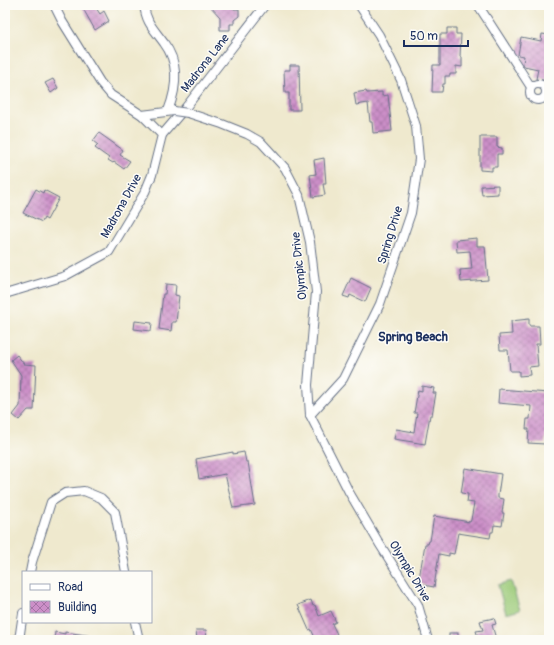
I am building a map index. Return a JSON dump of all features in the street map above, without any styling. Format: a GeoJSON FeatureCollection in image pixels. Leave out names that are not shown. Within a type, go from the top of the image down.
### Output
{"type":"FeatureCollection","features":[{"type":"Feature","properties":{"kind":"street"},"geometry":{"type":"LineString","coordinates":[[54,5],[62,21],[100,82],[111,95],[142,115],[162,134]]}},
{"type":"Feature","properties":{"kind":"street"},"geometry":{"type":"LineString","coordinates":[[144,5],[152,29],[165,44],[175,66],[176,81],[171,111]]}},
{"type":"Feature","properties":{"kind":"street","name":"Madrona Lane"},"geometry":{"type":"LineString","coordinates":[[162,134],[186,107],[265,5]]}},
{"type":"Feature","properties":{"kind":"street","name":"Spring Drive"},"geometry":{"type":"LineString","coordinates":[[310,415],[343,379],[380,304],[411,213],[419,159],[416,126],[401,80],[378,35],[359,5]]}},
{"type":"Feature","properties":{"kind":"street"},"geometry":{"type":"LineString","coordinates":[[478,5],[531,87]]}},
{"type":"Feature","properties":{"kind":"street","name":"Olympic Drive"},"geometry":{"type":"LineString","coordinates":[[142,115],[171,111],[188,113],[247,134],[261,142],[285,168],[299,195],[310,242],[316,292],[308,385],[310,415],[349,492],[418,605],[428,640]]}},
{"type":"Feature","properties":{"kind":"street","name":"Madrona Drive"},"geometry":{"type":"LineString","coordinates":[[5,294],[65,276],[109,252],[145,192],[152,175],[162,134]]}},
{"type":"Feature","properties":{"kind":"street"},"geometry":{"type":"LineString","coordinates":[[30,571],[51,502],[65,493],[84,491],[101,498],[115,512],[126,571]]}},
{"type":"Feature","properties":{"kind":"street"},"geometry":{"type":"LineString","coordinates":[[19,640],[22,620]]}},
{"type":"Feature","properties":{"kind":"street"},"geometry":{"type":"LineString","coordinates":[[135,623],[139,640]]}},
{"type":"Feature","properties":{"kind":"green space"},"geometry":{"type":"Polygon","coordinates":[[[511,581],[520,610],[506,614],[498,585],[511,581]]]}},
{"type":"Feature","properties":{"kind":"building"},"geometry":{"type":"Polygon","coordinates":[[[81,5],[94,5],[100,14],[104,11],[109,21],[95,30],[81,5]]]}},
{"type":"Feature","properties":{"kind":"building"},"geometry":{"type":"Polygon","coordinates":[[[209,5],[230,5],[234,9],[239,9],[239,16],[234,20],[234,24],[230,24],[230,30],[220,30],[220,17],[209,5]]]}},
{"type":"Feature","properties":{"kind":"building"},"geometry":{"type":"Polygon","coordinates":[[[447,28],[456,28],[456,34],[461,34],[460,57],[462,57],[462,67],[456,66],[456,74],[445,76],[445,84],[443,84],[442,92],[432,92],[433,65],[440,65],[440,34],[447,34],[447,28]]]}},
{"type":"Feature","properties":{"kind":"building"},"geometry":{"type":"Polygon","coordinates":[[[542,34],[549,35],[549,81],[536,79],[538,69],[524,66],[524,56],[518,55],[521,37],[541,41],[542,34]]]}},
{"type":"Feature","properties":{"kind":"building"},"geometry":{"type":"Polygon","coordinates":[[[290,65],[299,65],[300,110],[289,110],[289,93],[285,93],[284,70],[290,70],[290,65]]]}},
{"type":"Feature","properties":{"kind":"building"},"geometry":{"type":"Polygon","coordinates":[[[53,79],[58,88],[51,93],[45,83],[53,79]]]}},
{"type":"Feature","properties":{"kind":"building"},"geometry":{"type":"Polygon","coordinates":[[[366,91],[367,93],[382,92],[382,96],[388,95],[392,131],[373,133],[368,103],[356,105],[354,93],[366,91]]]}},
{"type":"Feature","properties":{"kind":"building"},"geometry":{"type":"Polygon","coordinates":[[[99,133],[123,150],[120,155],[130,161],[124,169],[108,160],[109,158],[95,148],[98,145],[93,141],[99,133]]]}},
{"type":"Feature","properties":{"kind":"building"},"geometry":{"type":"Polygon","coordinates":[[[480,137],[497,137],[497,147],[502,148],[502,154],[497,154],[497,167],[492,167],[492,171],[480,170],[480,137]]]}},
{"type":"Feature","properties":{"kind":"building"},"geometry":{"type":"Polygon","coordinates":[[[324,158],[326,184],[323,184],[325,195],[313,197],[310,175],[316,174],[314,160],[324,158]]]}},
{"type":"Feature","properties":{"kind":"building"},"geometry":{"type":"Polygon","coordinates":[[[498,185],[498,194],[482,195],[481,186],[498,185]]]}},
{"type":"Feature","properties":{"kind":"building"},"geometry":{"type":"Polygon","coordinates":[[[36,189],[43,193],[44,190],[59,198],[47,220],[44,218],[42,222],[23,213],[36,189]]]}},
{"type":"Feature","properties":{"kind":"building"},"geometry":{"type":"Polygon","coordinates":[[[477,238],[477,246],[485,246],[488,280],[461,282],[460,270],[472,269],[470,251],[457,252],[456,240],[477,238]]]}},
{"type":"Feature","properties":{"kind":"building"},"geometry":{"type":"Polygon","coordinates":[[[351,278],[371,288],[365,302],[350,295],[349,298],[343,296],[351,278]]]}},
{"type":"Feature","properties":{"kind":"building"},"geometry":{"type":"Polygon","coordinates":[[[166,284],[176,285],[175,295],[179,296],[176,322],[172,322],[171,331],[159,329],[163,294],[165,294],[166,284]]]}},
{"type":"Feature","properties":{"kind":"building"},"geometry":{"type":"Polygon","coordinates":[[[529,319],[529,326],[539,326],[540,344],[536,344],[538,366],[529,367],[530,375],[519,376],[519,371],[510,371],[508,350],[500,350],[499,335],[512,334],[511,321],[529,319]]]}},
{"type":"Feature","properties":{"kind":"building"},"geometry":{"type":"Polygon","coordinates":[[[135,321],[152,323],[151,331],[134,329],[135,321]]]}},
{"type":"Feature","properties":{"kind":"building"},"geometry":{"type":"Polygon","coordinates":[[[17,355],[24,364],[36,365],[34,410],[28,410],[19,420],[13,415],[20,406],[21,375],[11,360],[17,355]]]}},
{"type":"Feature","properties":{"kind":"building"},"geometry":{"type":"Polygon","coordinates":[[[422,386],[434,388],[433,393],[436,393],[432,415],[430,415],[425,444],[394,439],[396,429],[414,432],[417,413],[414,413],[418,390],[422,391],[422,386]]]}},
{"type":"Feature","properties":{"kind":"building"},"geometry":{"type":"Polygon","coordinates":[[[499,389],[548,393],[549,414],[548,413],[545,444],[528,443],[529,429],[526,429],[527,419],[530,419],[531,406],[498,403],[499,389]]]}},
{"type":"Feature","properties":{"kind":"building"},"geometry":{"type":"Polygon","coordinates":[[[233,452],[233,454],[244,452],[246,462],[248,462],[255,505],[233,508],[225,474],[199,479],[196,459],[233,452]]]}},
{"type":"Feature","properties":{"kind":"building"},"geometry":{"type":"Polygon","coordinates":[[[465,468],[501,474],[498,498],[504,499],[502,526],[494,525],[490,538],[458,533],[454,554],[449,553],[449,556],[439,554],[434,587],[418,584],[425,544],[428,544],[430,541],[434,516],[470,522],[471,520],[474,503],[467,502],[468,494],[461,493],[465,468]]]}},
{"type":"Feature","properties":{"kind":"building"},"geometry":{"type":"Polygon","coordinates":[[[311,600],[313,606],[315,605],[319,616],[331,611],[336,622],[332,624],[337,634],[335,635],[337,640],[316,640],[311,629],[309,630],[298,605],[311,600]]]}},
{"type":"Feature","properties":{"kind":"building"},"geometry":{"type":"Polygon","coordinates":[[[494,618],[496,624],[492,625],[496,639],[487,640],[486,638],[479,640],[476,631],[483,630],[480,621],[494,618]]]}},
{"type":"Feature","properties":{"kind":"building"},"geometry":{"type":"Polygon","coordinates":[[[196,630],[206,630],[207,640],[197,640],[196,630]]]}},
{"type":"Feature","properties":{"kind":"building"},"geometry":{"type":"Polygon","coordinates":[[[55,632],[93,636],[93,640],[54,640],[55,632]]]}},
{"type":"Feature","properties":{"kind":"building"},"geometry":{"type":"Polygon","coordinates":[[[449,633],[458,633],[458,640],[449,640],[449,633]]]}},
{"type":"Feature","properties":{"kind":"district","name":"Spring Beach"},"geometry":{"type":"Point","coordinates":[413,336]}}]}
